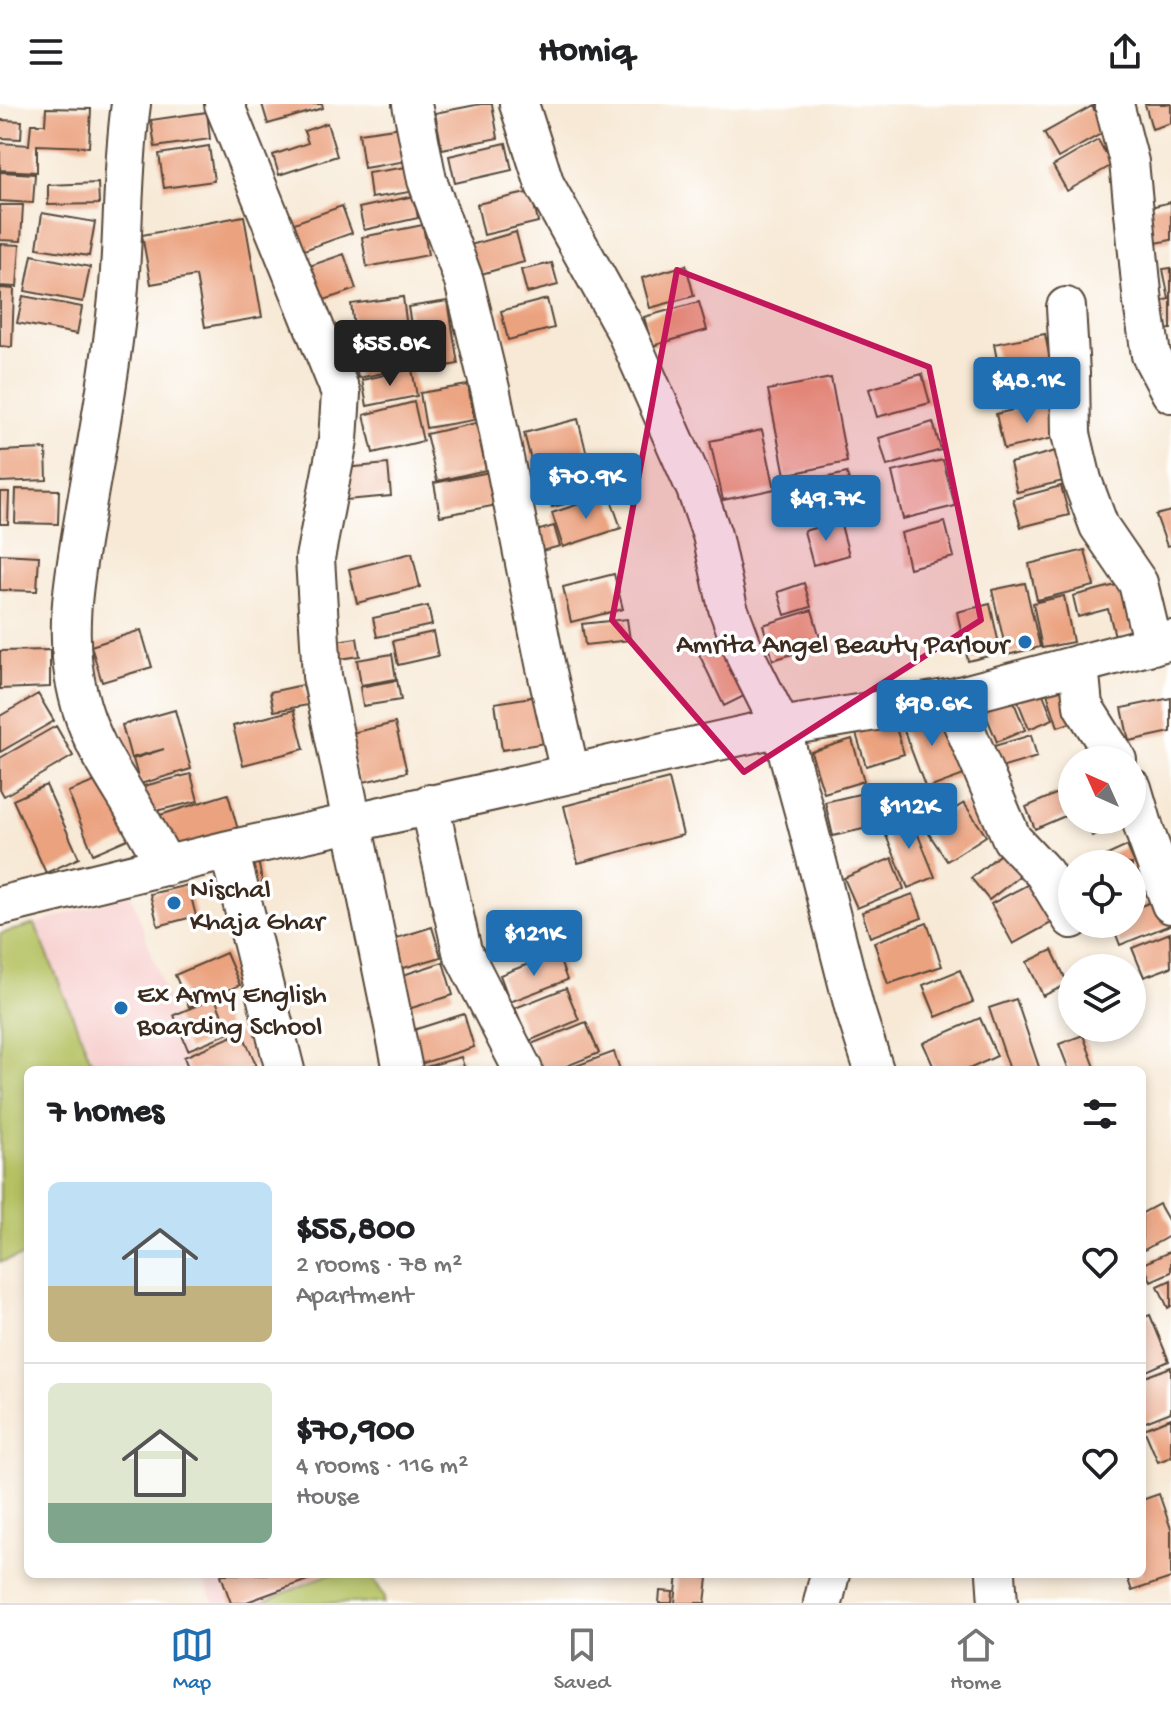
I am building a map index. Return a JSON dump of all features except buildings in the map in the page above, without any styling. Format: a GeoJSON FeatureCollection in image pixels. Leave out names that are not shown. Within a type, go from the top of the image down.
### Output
{"type":"FeatureCollection","features":[{"type":"Feature","properties":{"kind":"street"},"geometry":{"type":"LineString","coordinates":[[131,104],[125,143],[118,297],[107,384],[71,601],[72,654],[84,717],[99,753],[166,866]]}},
{"type":"Feature","properties":{"kind":"street"},"geometry":{"type":"LineString","coordinates":[[224,104],[341,393],[338,440],[315,558],[322,676],[402,1066]]}},
{"type":"Feature","properties":{"kind":"street"},"geometry":{"type":"LineString","coordinates":[[412,104],[427,180],[464,281],[491,393],[570,773]]}},
{"type":"Feature","properties":{"kind":"street"},"geometry":{"type":"LineString","coordinates":[[519,104],[545,185],[625,329],[696,489],[712,535],[728,608],[747,659],[781,727],[854,1007],[873,1066]]}},
{"type":"Feature","properties":{"kind":"street"},"geometry":{"type":"LineString","coordinates":[[1114,104],[1129,162],[1151,355],[1171,393]]}},
{"type":"Feature","properties":{"kind":"street"},"geometry":{"type":"LineString","coordinates":[[0,906],[229,850],[570,773],[781,727],[952,698],[1162,643],[1138,583],[1099,526],[1082,480],[1071,434],[1066,307]]}},
{"type":"Feature","properties":{"kind":"street"},"geometry":{"type":"LineString","coordinates":[[1079,664],[1083,706],[1108,746]]}},
{"type":"Feature","properties":{"kind":"street"},"geometry":{"type":"LineString","coordinates":[[952,698],[1012,839],[1044,873],[1058,896]]}},
{"type":"Feature","properties":{"kind":"street"},"geometry":{"type":"LineString","coordinates":[[429,804],[462,951],[521,1066]]}},
{"type":"Feature","properties":{"kind":"street"},"geometry":{"type":"LineString","coordinates":[[1146,834],[1171,904]]}},
{"type":"Feature","properties":{"kind":"street"},"geometry":{"type":"LineString","coordinates":[[229,850],[284,1066]]}},
{"type":"Feature","properties":{"kind":"street"},"geometry":{"type":"LineString","coordinates":[[823,1603],[829,1578]]}},
{"type":"Feature","properties":{"kind":"street"},"geometry":{"type":"LineString","coordinates":[[996,1578],[998,1603]]}},
{"type":"Feature","properties":{"kind":"highlighted area"},"geometry":{"type":"Polygon","coordinates":[[[677,270],[929,367],[981,620],[744,772],[612,620],[677,270]]]}},
{"type":"Feature","properties":{"kind":"shaded area","name":"Ex Army English Boarding School"},"geometry":{"type":"Polygon","coordinates":[[[131,894],[191,1066],[95,1066],[35,924],[131,894]]]}},
{"type":"Feature","properties":{"kind":"shaded area"},"geometry":{"type":"Polygon","coordinates":[[[203,1578],[320,1578],[261,1603],[214,1603],[203,1578]]]}},
{"type":"Feature","properties":{"kind":"green space"},"geometry":{"type":"Polygon","coordinates":[[[35,924],[93,1066],[24,1066],[24,1256],[0,1262],[0,934],[35,924]]]}},
{"type":"Feature","properties":{"kind":"green space"},"geometry":{"type":"Polygon","coordinates":[[[320,1578],[373,1578],[384,1596],[384,1603],[261,1603],[320,1578]]]}},
{"type":"Feature","properties":{"kind":"place","name":"Amrita Angel Beauty Parlour"},"geometry":{"type":"Point","coordinates":[1025,642]}},
{"type":"Feature","properties":{"kind":"place","name":"Nischal Khaja Ghar"},"geometry":{"type":"Point","coordinates":[174,903]}},
{"type":"Feature","properties":{"kind":"place","name":"Ex Army English Boarding School"},"geometry":{"type":"Point","coordinates":[121,1008]}}]}
